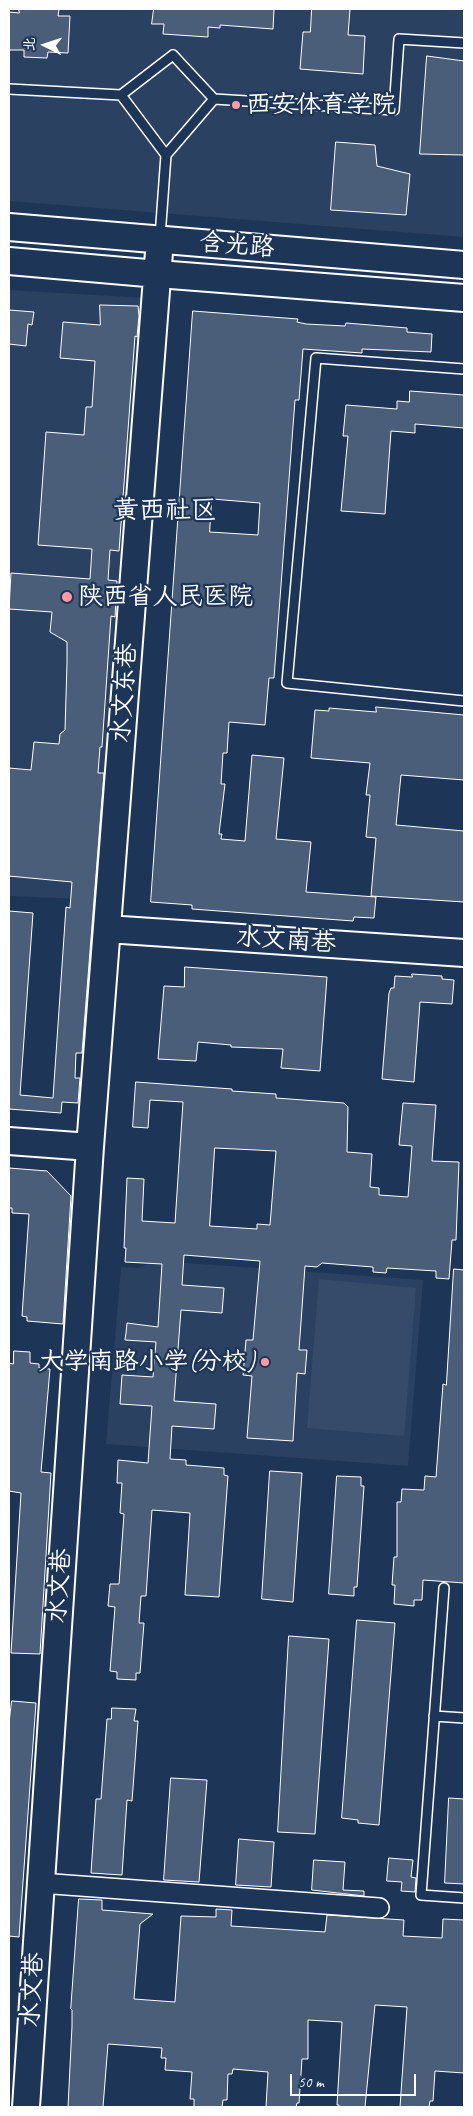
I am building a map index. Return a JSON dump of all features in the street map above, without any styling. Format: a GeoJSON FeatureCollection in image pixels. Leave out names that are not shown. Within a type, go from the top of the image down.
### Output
{"type":"FeatureCollection","features":[{"type":"Feature","properties":{"kind":"street","name":"含光路"},"geometry":{"type":"LineString","coordinates":[[9,227],[464,264]]}},
{"type":"Feature","properties":{"kind":"street","name":"水文东巷"},"geometry":{"type":"LineString","coordinates":[[90,1147],[160,240]]}},
{"type":"Feature","properties":{"kind":"street","name":"含光路"},"geometry":{"type":"LineString","coordinates":[[9,260],[158,274],[464,298]]}},
{"type":"Feature","properties":{"kind":"street","name":"水文南巷"},"geometry":{"type":"LineString","coordinates":[[107,929],[464,953]]}},
{"type":"Feature","properties":{"kind":"street"},"geometry":{"type":"LineString","coordinates":[[9,1141],[90,1147]]}},
{"type":"Feature","properties":{"kind":"street","name":"水文巷"},"geometry":{"type":"LineString","coordinates":[[26,2107],[90,1147]]}},
{"type":"Feature","properties":{"kind":"street"},"geometry":{"type":"LineString","coordinates":[[40,1883],[379,1908]]}},
{"type":"Feature","properties":{"kind":"lane"},"geometry":{"type":"LineString","coordinates":[[9,89],[121,95],[173,56],[214,99],[394,110],[400,39],[464,43]]}},
{"type":"Feature","properties":{"kind":"lane"},"geometry":{"type":"LineString","coordinates":[[121,95],[166,155]]}},
{"type":"Feature","properties":{"kind":"lane"},"geometry":{"type":"LineString","coordinates":[[160,240],[166,155],[214,99]]}},
{"type":"Feature","properties":{"kind":"lane"},"geometry":{"type":"LineString","coordinates":[[464,369],[316,358],[287,683],[464,701]]}},
{"type":"Feature","properties":{"kind":"lane"},"geometry":{"type":"LineString","coordinates":[[444,1588],[421,1895],[464,1898]]}},
{"type":"Feature","properties":{"kind":"lane"},"geometry":{"type":"LineString","coordinates":[[434,1716],[464,1718]]}},
{"type":"Feature","properties":{"kind":"shaded area","name":"西安体育学院"},"geometry":{"type":"Polygon","coordinates":[[[9,9],[464,9],[464,237],[9,201],[9,9]]]}},
{"type":"Feature","properties":{"kind":"shaded area","name":"陕西省人民医院"},"geometry":{"type":"Polygon","coordinates":[[[9,290],[148,298],[103,900],[9,896],[9,290]]]}},
{"type":"Feature","properties":{"kind":"shaded area","name":"大学南路小学(分校)"},"geometry":{"type":"Polygon","coordinates":[[[159,1261],[423,1280],[408,1466],[106,1444],[121,1267],[136,1268],[159,1261]]]}},
{"type":"Feature","properties":{"kind":"shaded area"},"geometry":{"type":"Polygon","coordinates":[[[319,1279],[416,1288],[404,1436],[307,1428],[319,1279]]]}},
{"type":"Feature","properties":{"kind":"building"},"geometry":{"type":"Polygon","coordinates":[[[19,9],[59,9],[58,16],[70,16],[68,53],[48,52],[47,58],[24,57],[24,50],[9,50],[9,12],[19,13],[19,9]]]}},
{"type":"Feature","properties":{"kind":"building"},"geometry":{"type":"Polygon","coordinates":[[[154,9],[274,9],[273,29],[220,25],[220,28],[208,27],[208,37],[163,34],[164,24],[152,24],[154,9]]]}},
{"type":"Feature","properties":{"kind":"building"},"geometry":{"type":"Polygon","coordinates":[[[312,9],[350,9],[348,35],[365,36],[363,74],[300,69],[303,32],[310,32],[312,9]]]}},
{"type":"Feature","properties":{"kind":"building"},"geometry":{"type":"Polygon","coordinates":[[[427,56],[464,61],[464,155],[420,154],[427,56]]]}},
{"type":"Feature","properties":{"kind":"building"},"geometry":{"type":"Polygon","coordinates":[[[336,142],[375,145],[377,166],[410,174],[406,215],[331,210],[336,142]]]}},
{"type":"Feature","properties":{"kind":"building"},"geometry":{"type":"Polygon","coordinates":[[[100,305],[138,306],[139,316],[137,337],[135,336],[119,551],[110,550],[108,580],[117,581],[115,617],[111,616],[102,747],[100,747],[98,773],[104,773],[82,1053],[76,1053],[75,1078],[80,1078],[78,1103],[62,1102],[61,1113],[9,1109],[9,911],[33,913],[20,1095],[53,1098],[66,907],[70,908],[72,882],[9,876],[9,768],[31,770],[34,742],[59,744],[60,734],[65,730],[67,663],[67,642],[50,632],[52,612],[9,609],[11,573],[90,579],[92,549],[38,545],[46,432],[84,435],[86,407],[92,407],[95,361],[60,358],[63,322],[100,325],[100,305]]]}},
{"type":"Feature","properties":{"kind":"building"},"geometry":{"type":"Polygon","coordinates":[[[9,310],[34,312],[32,325],[28,324],[26,346],[9,344],[9,310]]]}},
{"type":"Feature","properties":{"kind":"building"},"geometry":{"type":"Polygon","coordinates":[[[193,311],[298,319],[297,322],[306,324],[345,326],[346,323],[407,328],[407,332],[432,334],[431,352],[362,349],[362,353],[303,349],[299,400],[295,400],[274,678],[269,678],[265,725],[229,722],[227,753],[223,753],[221,784],[225,784],[219,834],[222,834],[221,839],[245,841],[252,755],[284,758],[276,839],[311,842],[306,892],[376,897],[374,918],[354,917],[353,921],[192,909],[192,905],[151,902],[193,311]],[[212,499],[210,532],[258,535],[260,503],[212,499]]]}},
{"type":"Feature","properties":{"kind":"building"},"geometry":{"type":"Polygon","coordinates":[[[410,391],[464,395],[464,428],[415,424],[415,433],[391,431],[385,514],[341,511],[348,436],[343,436],[346,405],[397,409],[397,401],[409,402],[410,391]]]}},
{"type":"Feature","properties":{"kind":"building"},"geometry":{"type":"Polygon","coordinates":[[[376,707],[464,715],[464,780],[401,775],[396,825],[464,831],[464,902],[371,896],[376,838],[366,837],[370,795],[366,795],[370,763],[311,758],[315,710],[329,711],[329,708],[376,712],[376,707]]]}},
{"type":"Feature","properties":{"kind":"building"},"geometry":{"type":"Polygon","coordinates":[[[185,967],[327,977],[320,1071],[281,1068],[283,1049],[231,1047],[231,1045],[198,1042],[196,1061],[158,1059],[164,986],[184,987],[185,967]]]}},
{"type":"Feature","properties":{"kind":"building"},"geometry":{"type":"Polygon","coordinates":[[[412,974],[442,976],[442,979],[454,980],[452,1004],[420,1002],[414,1082],[382,1079],[389,993],[391,988],[394,988],[395,976],[412,977],[412,974]]]}},
{"type":"Feature","properties":{"kind":"building"},"geometry":{"type":"Polygon","coordinates":[[[136,1082],[232,1089],[232,1091],[276,1094],[276,1098],[344,1103],[348,1107],[347,1152],[372,1154],[370,1187],[379,1188],[379,1195],[408,1197],[412,1146],[399,1145],[403,1103],[436,1105],[432,1161],[459,1162],[456,1240],[452,1240],[449,1279],[436,1278],[436,1271],[387,1268],[386,1273],[373,1272],[373,1267],[322,1263],[317,1267],[305,1266],[299,1350],[307,1350],[305,1374],[297,1373],[293,1441],[247,1438],[252,1376],[243,1375],[246,1340],[253,1340],[260,1261],[184,1255],[182,1285],[224,1288],[222,1313],[181,1310],[174,1401],[216,1404],[214,1429],[172,1426],[170,1459],[186,1460],[186,1465],[224,1468],[224,1475],[228,1476],[219,1597],[185,1595],[190,1513],[152,1510],[146,1596],[141,1596],[139,1623],[144,1623],[140,1673],[136,1673],[136,1680],[117,1679],[117,1672],[110,1671],[115,1607],[108,1606],[110,1584],[119,1584],[124,1514],[120,1513],[122,1483],[117,1483],[118,1460],[148,1463],[152,1406],[120,1404],[122,1375],[153,1377],[156,1342],[125,1340],[127,1323],[158,1327],[162,1264],[125,1262],[127,1178],[144,1179],[142,1221],[175,1223],[183,1102],[150,1100],[148,1128],[133,1127],[136,1082]],[[215,1148],[210,1226],[257,1229],[257,1224],[270,1225],[276,1151],[215,1148]]]}},
{"type":"Feature","properties":{"kind":"building"},"geometry":{"type":"Polygon","coordinates":[[[9,1168],[47,1171],[71,1196],[63,1324],[27,1321],[27,1317],[22,1316],[29,1214],[12,1213],[12,1208],[9,1208],[9,1168]]]}},
{"type":"Feature","properties":{"kind":"building"},"geometry":{"type":"Polygon","coordinates":[[[454,1269],[464,1270],[464,1583],[423,1580],[422,1600],[414,1600],[414,1606],[394,1604],[395,1585],[392,1585],[394,1557],[397,1557],[397,1502],[401,1502],[402,1489],[424,1490],[425,1476],[436,1477],[443,1384],[446,1385],[454,1269]]]}},
{"type":"Feature","properties":{"kind":"building"},"geometry":{"type":"Polygon","coordinates":[[[14,1351],[30,1352],[30,1363],[39,1364],[39,1368],[50,1369],[41,1472],[51,1473],[40,1654],[11,1653],[21,1493],[9,1491],[9,1363],[13,1364],[14,1351]]]}},
{"type":"Feature","properties":{"kind":"building"},"geometry":{"type":"Polygon","coordinates":[[[270,1471],[302,1473],[293,1602],[262,1599],[270,1471]]]}},
{"type":"Feature","properties":{"kind":"building"},"geometry":{"type":"Polygon","coordinates":[[[337,1476],[361,1477],[361,1486],[364,1486],[357,1587],[354,1587],[354,1596],[329,1594],[337,1476]]]}},
{"type":"Feature","properties":{"kind":"building"},"geometry":{"type":"Polygon","coordinates":[[[357,1620],[395,1623],[379,1825],[358,1823],[358,1820],[342,1818],[357,1620]]]}},
{"type":"Feature","properties":{"kind":"building"},"geometry":{"type":"Polygon","coordinates":[[[289,1636],[329,1639],[315,1834],[278,1832],[289,1636]]]}},
{"type":"Feature","properties":{"kind":"building"},"geometry":{"type":"Polygon","coordinates":[[[12,1701],[36,1703],[19,1937],[9,1936],[9,1723],[12,1701]]]}},
{"type":"Feature","properties":{"kind":"building"},"geometry":{"type":"Polygon","coordinates":[[[112,1708],[136,1709],[134,1721],[138,1721],[132,1801],[127,1800],[122,1875],[91,1873],[96,1799],[101,1799],[107,1719],[111,1719],[112,1708]]]}},
{"type":"Feature","properties":{"kind":"building"},"geometry":{"type":"Polygon","coordinates":[[[171,1778],[207,1780],[199,1882],[164,1880],[171,1778]]]}},
{"type":"Feature","properties":{"kind":"building"},"geometry":{"type":"Polygon","coordinates":[[[449,1798],[464,1799],[464,1884],[445,1883],[449,1798]]]}},
{"type":"Feature","properties":{"kind":"building"},"geometry":{"type":"Polygon","coordinates":[[[239,1839],[274,1842],[271,1887],[236,1885],[239,1839]]]}},
{"type":"Feature","properties":{"kind":"building"},"geometry":{"type":"Polygon","coordinates":[[[389,1858],[413,1860],[411,1877],[416,1878],[415,1892],[401,1891],[402,1882],[387,1881],[389,1858]]]}},
{"type":"Feature","properties":{"kind":"building"},"geometry":{"type":"Polygon","coordinates":[[[314,1860],[345,1862],[343,1890],[364,1891],[364,1896],[312,1890],[314,1860]]]}},
{"type":"Feature","properties":{"kind":"building"},"geometry":{"type":"Polygon","coordinates":[[[79,1899],[102,1900],[102,1910],[153,1914],[140,1924],[134,1999],[175,2002],[181,1916],[216,1917],[216,1909],[232,1910],[231,1926],[325,1932],[327,1915],[404,1920],[403,1936],[442,1938],[443,1919],[464,1920],[464,2073],[435,2071],[433,2101],[430,2101],[429,2107],[400,2107],[407,2007],[375,2005],[365,2107],[339,2107],[337,2105],[342,2022],[308,2020],[308,2059],[302,2059],[299,2103],[297,2103],[296,2107],[266,2107],[268,2072],[233,2069],[232,2074],[228,2074],[227,2100],[223,2100],[222,2107],[194,2107],[194,2099],[190,2099],[192,2072],[165,2070],[166,2058],[161,2058],[162,2048],[108,2044],[103,2107],[68,2107],[72,2026],[71,2009],[79,1899]]]}},
{"type":"Feature","properties":{"kind":"place","name":"西安体育学院"},"geometry":{"type":"Point","coordinates":[236,105]}},
{"type":"Feature","properties":{"kind":"place","name":"陕西省人民医院"},"geometry":{"type":"Point","coordinates":[67,597]}},
{"type":"Feature","properties":{"kind":"place","name":"大学南路小学(分校)"},"geometry":{"type":"Point","coordinates":[265,1362]}},
{"type":"Feature","properties":{"kind":"district","name":"黄西社区"},"geometry":{"type":"Point","coordinates":[165,511]}}]}
